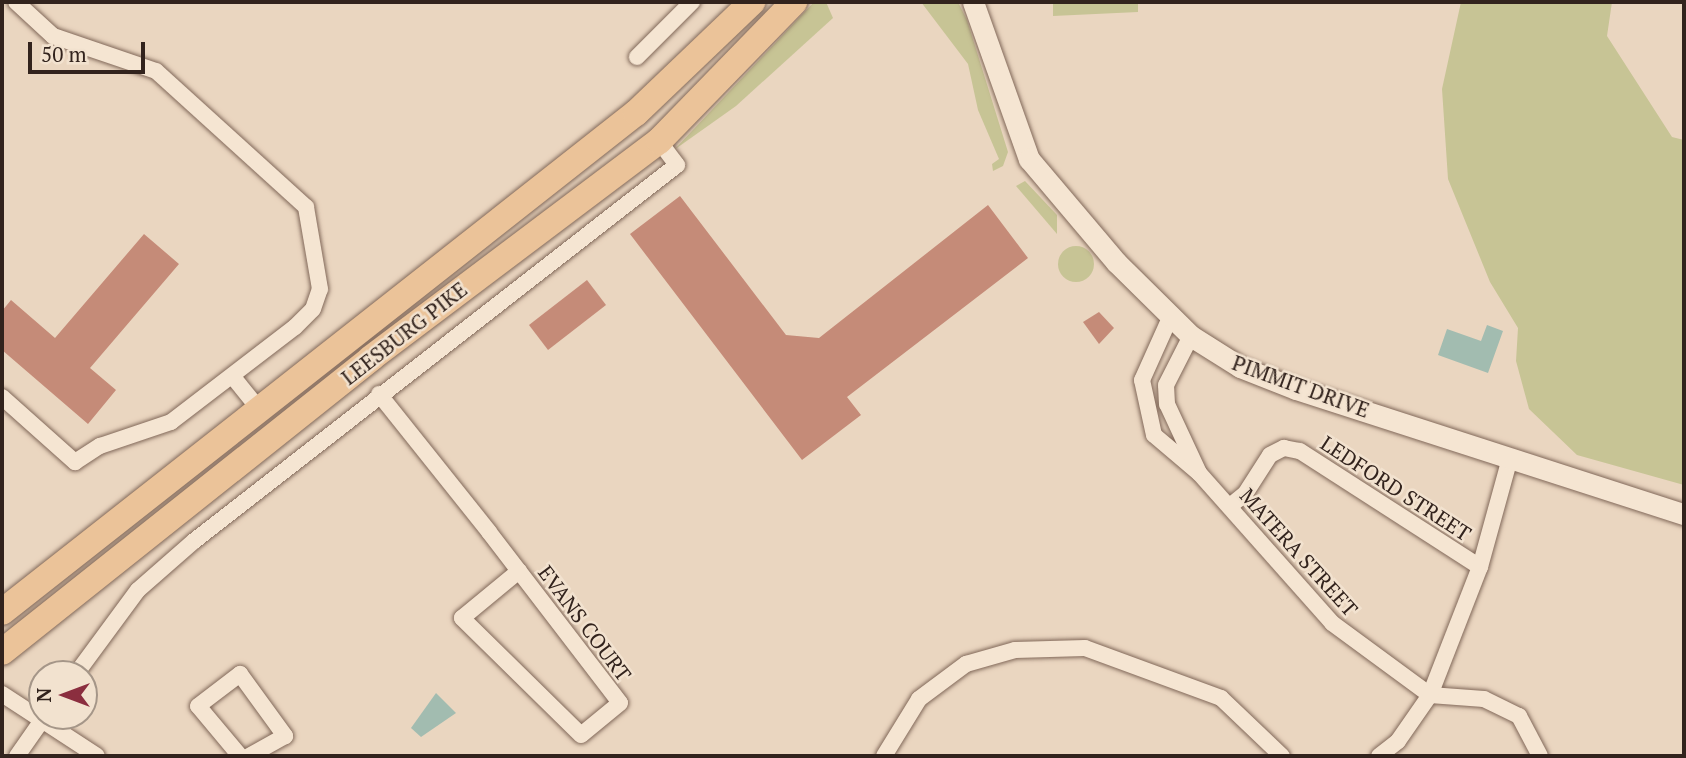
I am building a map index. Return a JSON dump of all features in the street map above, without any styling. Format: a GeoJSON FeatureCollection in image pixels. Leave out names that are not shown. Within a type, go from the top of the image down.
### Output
{"type":"FeatureCollection","features":[{"type":"Feature","properties":{"kind":"main road","name":"LEESBURG PIKE"},"geometry":{"type":"LineString","coordinates":[[2,612],[636,113],[752,2]]}},
{"type":"Feature","properties":{"kind":"main road","name":"LEESBURG PIKE"},"geometry":{"type":"LineString","coordinates":[[2,652],[401,335],[659,141],[794,2]]}},
{"type":"Feature","properties":{"kind":"street"},"geometry":{"type":"LineString","coordinates":[[2,397],[75,462],[100,446],[170,422],[233,377],[313,309],[319,268],[306,207],[156,71],[53,36],[16,2]]}},
{"type":"Feature","properties":{"kind":"street"},"geometry":{"type":"LineString","coordinates":[[637,57],[692,2]]}},
{"type":"Feature","properties":{"kind":"street","name":"PIMMIT DRIVE"},"geometry":{"type":"LineString","coordinates":[[973,2],[992,44],[1003,96],[1030,159],[1169,320],[1191,336],[1240,367],[1296,389],[1684,514]]}},
{"type":"Feature","properties":{"kind":"street"},"geometry":{"type":"LineString","coordinates":[[86,660],[138,590],[379,394],[677,165],[659,141]]}},
{"type":"Feature","properties":{"kind":"street","name":"MATERA STREET"},"geometry":{"type":"LineString","coordinates":[[1169,320],[1147,362],[1143,401],[1154,435],[1199,473],[1332,624],[1430,695]]}},
{"type":"Feature","properties":{"kind":"street","name":"MATERA STREET"},"geometry":{"type":"LineString","coordinates":[[1191,336],[1166,385],[1167,404],[1199,473]]}},
{"type":"Feature","properties":{"kind":"street"},"geometry":{"type":"LineString","coordinates":[[233,377],[258,408]]}},
{"type":"Feature","properties":{"kind":"street","name":"EVANS COURT"},"geometry":{"type":"LineString","coordinates":[[379,394],[519,571],[620,703],[581,735],[462,618],[519,571]]}},
{"type":"Feature","properties":{"kind":"street","name":"LEDFORD STREET"},"geometry":{"type":"LineString","coordinates":[[1230,506],[1245,494],[1270,455],[1284,449],[1300,451],[1480,568]]}},
{"type":"Feature","properties":{"kind":"street"},"geometry":{"type":"LineString","coordinates":[[1379,756],[1398,741],[1430,695],[1480,568],[1510,458]]}},
{"type":"Feature","properties":{"kind":"street"},"geometry":{"type":"LineString","coordinates":[[884,756],[919,699],[966,664],[1015,650],[1085,648],[1221,698],[1282,756]]}},
{"type":"Feature","properties":{"kind":"street"},"geometry":{"type":"LineString","coordinates":[[240,756],[198,706],[240,674],[285,736],[249,756]]}},
{"type":"Feature","properties":{"kind":"street"},"geometry":{"type":"LineString","coordinates":[[2,694],[28,709]]}},
{"type":"Feature","properties":{"kind":"street"},"geometry":{"type":"LineString","coordinates":[[1430,695],[1484,699],[1520,716],[1540,756]]}},
{"type":"Feature","properties":{"kind":"street"},"geometry":{"type":"LineString","coordinates":[[17,756],[35,730]]}},
{"type":"Feature","properties":{"kind":"street"},"geometry":{"type":"LineString","coordinates":[[60,730],[97,756]]}},
{"type":"Feature","properties":{"kind":"shaded area"},"geometry":{"type":"Polygon","coordinates":[[[814,2],[826,2],[833,18],[736,106],[674,150],[814,2]]]}},
{"type":"Feature","properties":{"kind":"shaded area"},"geometry":{"type":"Polygon","coordinates":[[[921,2],[958,2],[967,20],[1008,152],[1003,166],[993,171],[992,164],[999,159],[978,110],[968,64],[921,2]]]}},
{"type":"Feature","properties":{"kind":"shaded area"},"geometry":{"type":"Polygon","coordinates":[[[1053,2],[1138,2],[1138,12],[1053,16],[1053,2]]]}},
{"type":"Feature","properties":{"kind":"shaded area"},"geometry":{"type":"Polygon","coordinates":[[[1461,2],[1612,2],[1607,36],[1672,137],[1684,140],[1684,485],[1577,455],[1529,409],[1516,361],[1518,328],[1490,282],[1448,179],[1442,89],[1461,2]]]}},
{"type":"Feature","properties":{"kind":"shaded area"},"geometry":{"type":"Polygon","coordinates":[[[1025,181],[1057,215],[1057,234],[1016,186],[1025,181]]]}},
{"type":"Feature","properties":{"kind":"shaded area"},"geometry":{"type":"Polygon","coordinates":[[[1076,246],[1089,251],[1094,264],[1089,277],[1076,282],[1063,277],[1058,264],[1063,251],[1076,246]]]}},
{"type":"Feature","properties":{"kind":"shaded area"},"geometry":{"type":"Polygon","coordinates":[[[1487,325],[1503,331],[1488,373],[1438,355],[1447,329],[1481,341],[1487,325]]]}},
{"type":"Feature","properties":{"kind":"shaded area"},"geometry":{"type":"Polygon","coordinates":[[[436,693],[456,713],[421,737],[411,728],[436,693]]]}},
{"type":"Feature","properties":{"kind":"building"},"geometry":{"type":"Polygon","coordinates":[[[680,196],[786,335],[819,338],[988,205],[1028,258],[847,397],[861,415],[802,460],[630,234],[680,196]]]}},
{"type":"Feature","properties":{"kind":"building"},"geometry":{"type":"Polygon","coordinates":[[[144,234],[179,264],[90,368],[116,390],[88,424],[2,350],[2,311],[11,300],[55,338],[144,234]]]}},
{"type":"Feature","properties":{"kind":"building"},"geometry":{"type":"Polygon","coordinates":[[[587,280],[606,305],[548,350],[529,325],[587,280]]]}},
{"type":"Feature","properties":{"kind":"building"},"geometry":{"type":"Polygon","coordinates":[[[1099,312],[1114,328],[1099,344],[1083,322],[1099,312]]]}}]}
